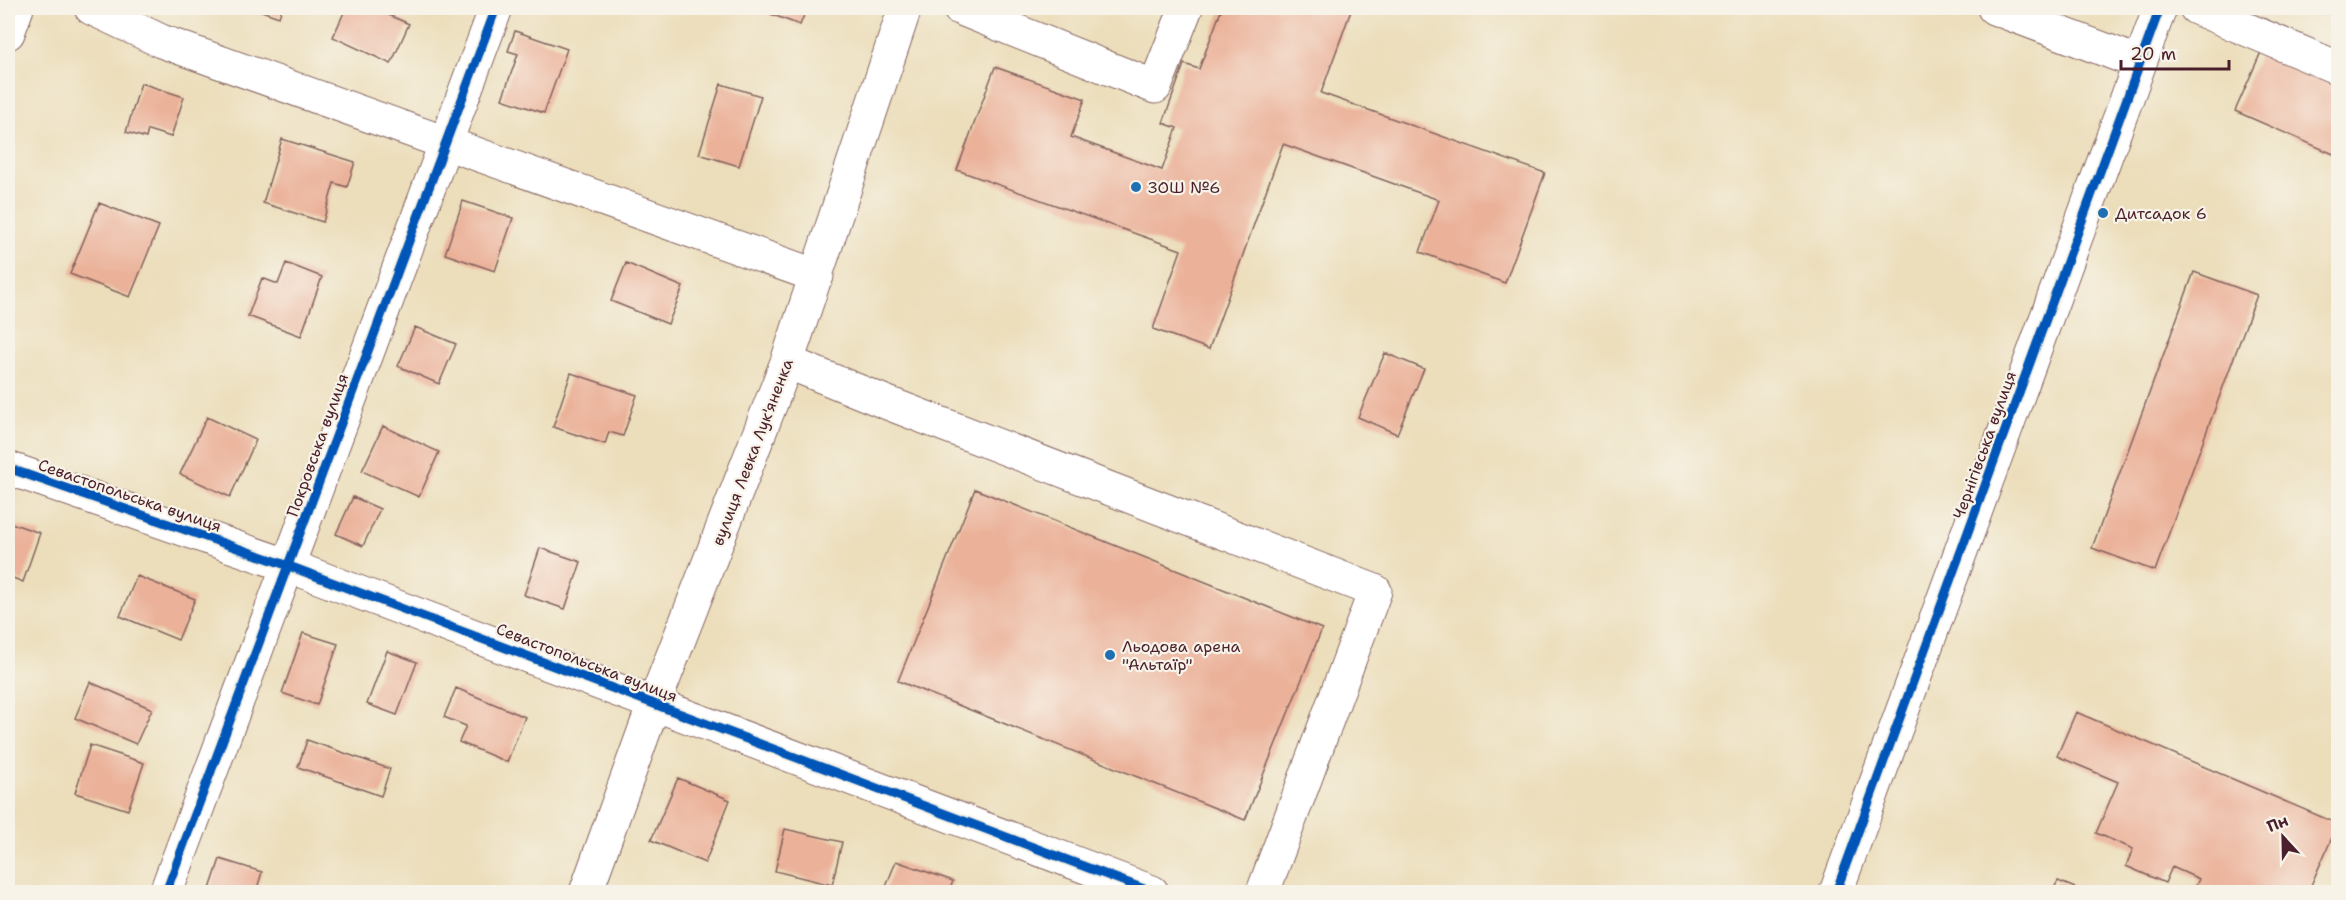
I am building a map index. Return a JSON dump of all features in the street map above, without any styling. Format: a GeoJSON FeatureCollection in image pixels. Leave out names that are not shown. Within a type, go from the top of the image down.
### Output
{"type":"FeatureCollection","features":[{"type":"Feature","properties":{"kind":"street"},"geometry":{"type":"LineString","coordinates":[[8,33],[17,8]]}},
{"type":"Feature","properties":{"kind":"street"},"geometry":{"type":"LineString","coordinates":[[91,8],[161,40],[817,276]]}},
{"type":"Feature","properties":{"kind":"street","name":"Покровська вулиця"},"geometry":{"type":"LineString","coordinates":[[166,892],[496,8]]}},
{"type":"Feature","properties":{"kind":"street","name":"вулиця Левка Лук'яненка"},"geometry":{"type":"LineString","coordinates":[[586,892],[654,704],[787,362],[905,8]]}},
{"type":"Feature","properties":{"kind":"street"},"geometry":{"type":"LineString","coordinates":[[959,8],[1155,87],[1186,8]]}},
{"type":"Feature","properties":{"kind":"street"},"geometry":{"type":"LineString","coordinates":[[1994,8],[2140,63]]}},
{"type":"Feature","properties":{"kind":"street","name":"Чернігівська вулиця"},"geometry":{"type":"LineString","coordinates":[[1836,892],[2160,8]]}},
{"type":"Feature","properties":{"kind":"street"},"geometry":{"type":"LineString","coordinates":[[2196,8],[2338,68]]}},
{"type":"Feature","properties":{"kind":"street"},"geometry":{"type":"LineString","coordinates":[[787,362],[1375,591],[1263,892]]}},
{"type":"Feature","properties":{"kind":"street","name":"Севастопольська вулиця"},"geometry":{"type":"LineString","coordinates":[[8,468],[289,566],[1152,892]]}},
{"type":"Feature","properties":{"kind":"building"},"geometry":{"type":"Polygon","coordinates":[[[253,8],[282,8],[279,17],[253,8]]]}},
{"type":"Feature","properties":{"kind":"building"},"geometry":{"type":"Polygon","coordinates":[[[346,8],[373,8],[409,24],[391,64],[333,37],[346,8]]]}},
{"type":"Feature","properties":{"kind":"building"},"geometry":{"type":"Polygon","coordinates":[[[761,8],[807,8],[800,25],[760,10],[761,8]]]}},
{"type":"Feature","properties":{"kind":"building","name":"ЗОШ №6"},"geometry":{"type":"Polygon","coordinates":[[[1222,8],[1352,8],[1321,93],[1545,173],[1505,283],[1420,252],[1439,200],[1283,144],[1209,349],[1153,329],[1181,250],[957,170],[995,67],[1085,99],[1071,137],[1162,170],[1177,128],[1163,123],[1184,64],[1199,69],[1222,8]]]}},
{"type":"Feature","properties":{"kind":"building"},"geometry":{"type":"Polygon","coordinates":[[[515,31],[567,49],[544,113],[502,99],[518,54],[508,51],[515,31]]]}},
{"type":"Feature","properties":{"kind":"building"},"geometry":{"type":"Polygon","coordinates":[[[2261,52],[2338,85],[2338,156],[2235,111],[2261,52]]]}},
{"type":"Feature","properties":{"kind":"building"},"geometry":{"type":"Polygon","coordinates":[[[141,83],[184,97],[171,137],[148,130],[146,138],[126,132],[141,83]]]}},
{"type":"Feature","properties":{"kind":"building"},"geometry":{"type":"Polygon","coordinates":[[[721,84],[761,96],[739,166],[699,154],[721,84]]]}},
{"type":"Feature","properties":{"kind":"building"},"geometry":{"type":"Polygon","coordinates":[[[282,139],[355,162],[347,187],[334,183],[323,222],[263,203],[282,139]]]}},
{"type":"Feature","properties":{"kind":"building"},"geometry":{"type":"Polygon","coordinates":[[[463,201],[513,218],[495,271],[445,254],[463,201]]]}},
{"type":"Feature","properties":{"kind":"building"},"geometry":{"type":"Polygon","coordinates":[[[99,203],[159,226],[130,297],[70,274],[99,203]]]}},
{"type":"Feature","properties":{"kind":"building"},"geometry":{"type":"Polygon","coordinates":[[[286,263],[322,277],[301,336],[248,316],[262,278],[278,284],[286,263]]]}},
{"type":"Feature","properties":{"kind":"building"},"geometry":{"type":"Polygon","coordinates":[[[626,263],[683,287],[668,324],[611,301],[626,263]]]}},
{"type":"Feature","properties":{"kind":"building"},"geometry":{"type":"Polygon","coordinates":[[[2194,272],[2257,295],[2155,571],[2092,548],[2194,272]]]}},
{"type":"Feature","properties":{"kind":"building"},"geometry":{"type":"Polygon","coordinates":[[[415,327],[456,344],[439,384],[398,366],[415,327]]]}},
{"type":"Feature","properties":{"kind":"building"},"geometry":{"type":"Polygon","coordinates":[[[1385,353],[1424,369],[1397,434],[1358,417],[1385,353]]]}},
{"type":"Feature","properties":{"kind":"building"},"geometry":{"type":"Polygon","coordinates":[[[571,373],[637,395],[623,436],[609,432],[605,444],[553,427],[571,373]]]}},
{"type":"Feature","properties":{"kind":"building"},"geometry":{"type":"Polygon","coordinates":[[[207,417],[256,440],[230,497],[180,474],[207,417]]]}},
{"type":"Feature","properties":{"kind":"building"},"geometry":{"type":"Polygon","coordinates":[[[383,426],[439,452],[419,497],[362,471],[383,426]]]}},
{"type":"Feature","properties":{"kind":"building","name":"Льодова арена \"Альтаїр\""},"geometry":{"type":"Polygon","coordinates":[[[975,489],[1322,629],[1245,820],[898,681],[975,489]]]}},
{"type":"Feature","properties":{"kind":"building"},"geometry":{"type":"Polygon","coordinates":[[[353,497],[380,509],[363,546],[336,534],[353,497]]]}},
{"type":"Feature","properties":{"kind":"building"},"geometry":{"type":"Polygon","coordinates":[[[8,522],[40,533],[23,582],[8,576],[8,522]]]}},
{"type":"Feature","properties":{"kind":"building"},"geometry":{"type":"Polygon","coordinates":[[[540,548],[581,562],[565,609],[524,595],[540,548]]]}},
{"type":"Feature","properties":{"kind":"building"},"geometry":{"type":"Polygon","coordinates":[[[137,576],[195,599],[178,640],[120,616],[137,576]]]}},
{"type":"Feature","properties":{"kind":"building"},"geometry":{"type":"Polygon","coordinates":[[[303,633],[338,644],[317,705],[282,693],[303,633]]]}},
{"type":"Feature","properties":{"kind":"building"},"geometry":{"type":"Polygon","coordinates":[[[387,651],[417,662],[397,715],[367,704],[387,651]]]}},
{"type":"Feature","properties":{"kind":"building"},"geometry":{"type":"Polygon","coordinates":[[[90,682],[152,709],[136,744],[75,718],[90,682]]]}},
{"type":"Feature","properties":{"kind":"building"},"geometry":{"type":"Polygon","coordinates":[[[456,688],[525,717],[507,762],[459,742],[466,726],[444,717],[456,688]]]}},
{"type":"Feature","properties":{"kind":"building"},"geometry":{"type":"Polygon","coordinates":[[[2076,712],[2338,824],[2308,892],[2193,892],[2199,879],[2172,867],[2165,883],[2126,866],[2133,849],[2096,833],[2118,782],[2057,756],[2076,712]]]}},
{"type":"Feature","properties":{"kind":"building"},"geometry":{"type":"Polygon","coordinates":[[[307,740],[390,769],[381,796],[298,767],[307,740]]]}},
{"type":"Feature","properties":{"kind":"building"},"geometry":{"type":"Polygon","coordinates":[[[90,745],[144,763],[128,810],[75,793],[90,745]]]}},
{"type":"Feature","properties":{"kind":"building"},"geometry":{"type":"Polygon","coordinates":[[[678,778],[730,800],[705,863],[651,840],[678,778]]]}},
{"type":"Feature","properties":{"kind":"building"},"geometry":{"type":"Polygon","coordinates":[[[785,829],[842,842],[832,885],[775,871],[785,829]]]}},
{"type":"Feature","properties":{"kind":"building"},"geometry":{"type":"Polygon","coordinates":[[[220,859],[262,872],[256,892],[209,892],[220,859]]]}},
{"type":"Feature","properties":{"kind":"building"},"geometry":{"type":"Polygon","coordinates":[[[896,861],[953,881],[949,892],[884,892],[896,861]]]}},
{"type":"Feature","properties":{"kind":"building"},"geometry":{"type":"Polygon","coordinates":[[[2058,881],[2085,892],[2052,892],[2058,881]]]}},
{"type":"Feature","properties":{"kind":"cycle path"},"geometry":{"type":"LineString","coordinates":[[166,892],[496,8]]}},
{"type":"Feature","properties":{"kind":"cycle path"},"geometry":{"type":"LineString","coordinates":[[1836,892],[2160,8]]}},
{"type":"Feature","properties":{"kind":"cycle path"},"geometry":{"type":"LineString","coordinates":[[8,468],[289,566],[1152,892]]}},
{"type":"Feature","properties":{"kind":"place","name":"ЗОШ №6"},"geometry":{"type":"Point","coordinates":[1136,187]}},
{"type":"Feature","properties":{"kind":"place","name":"Дитсадок 6"},"geometry":{"type":"Point","coordinates":[2103,213]}},
{"type":"Feature","properties":{"kind":"place","name":"Льодова арена \"Альтаїр\""},"geometry":{"type":"Point","coordinates":[1110,655]}}]}
